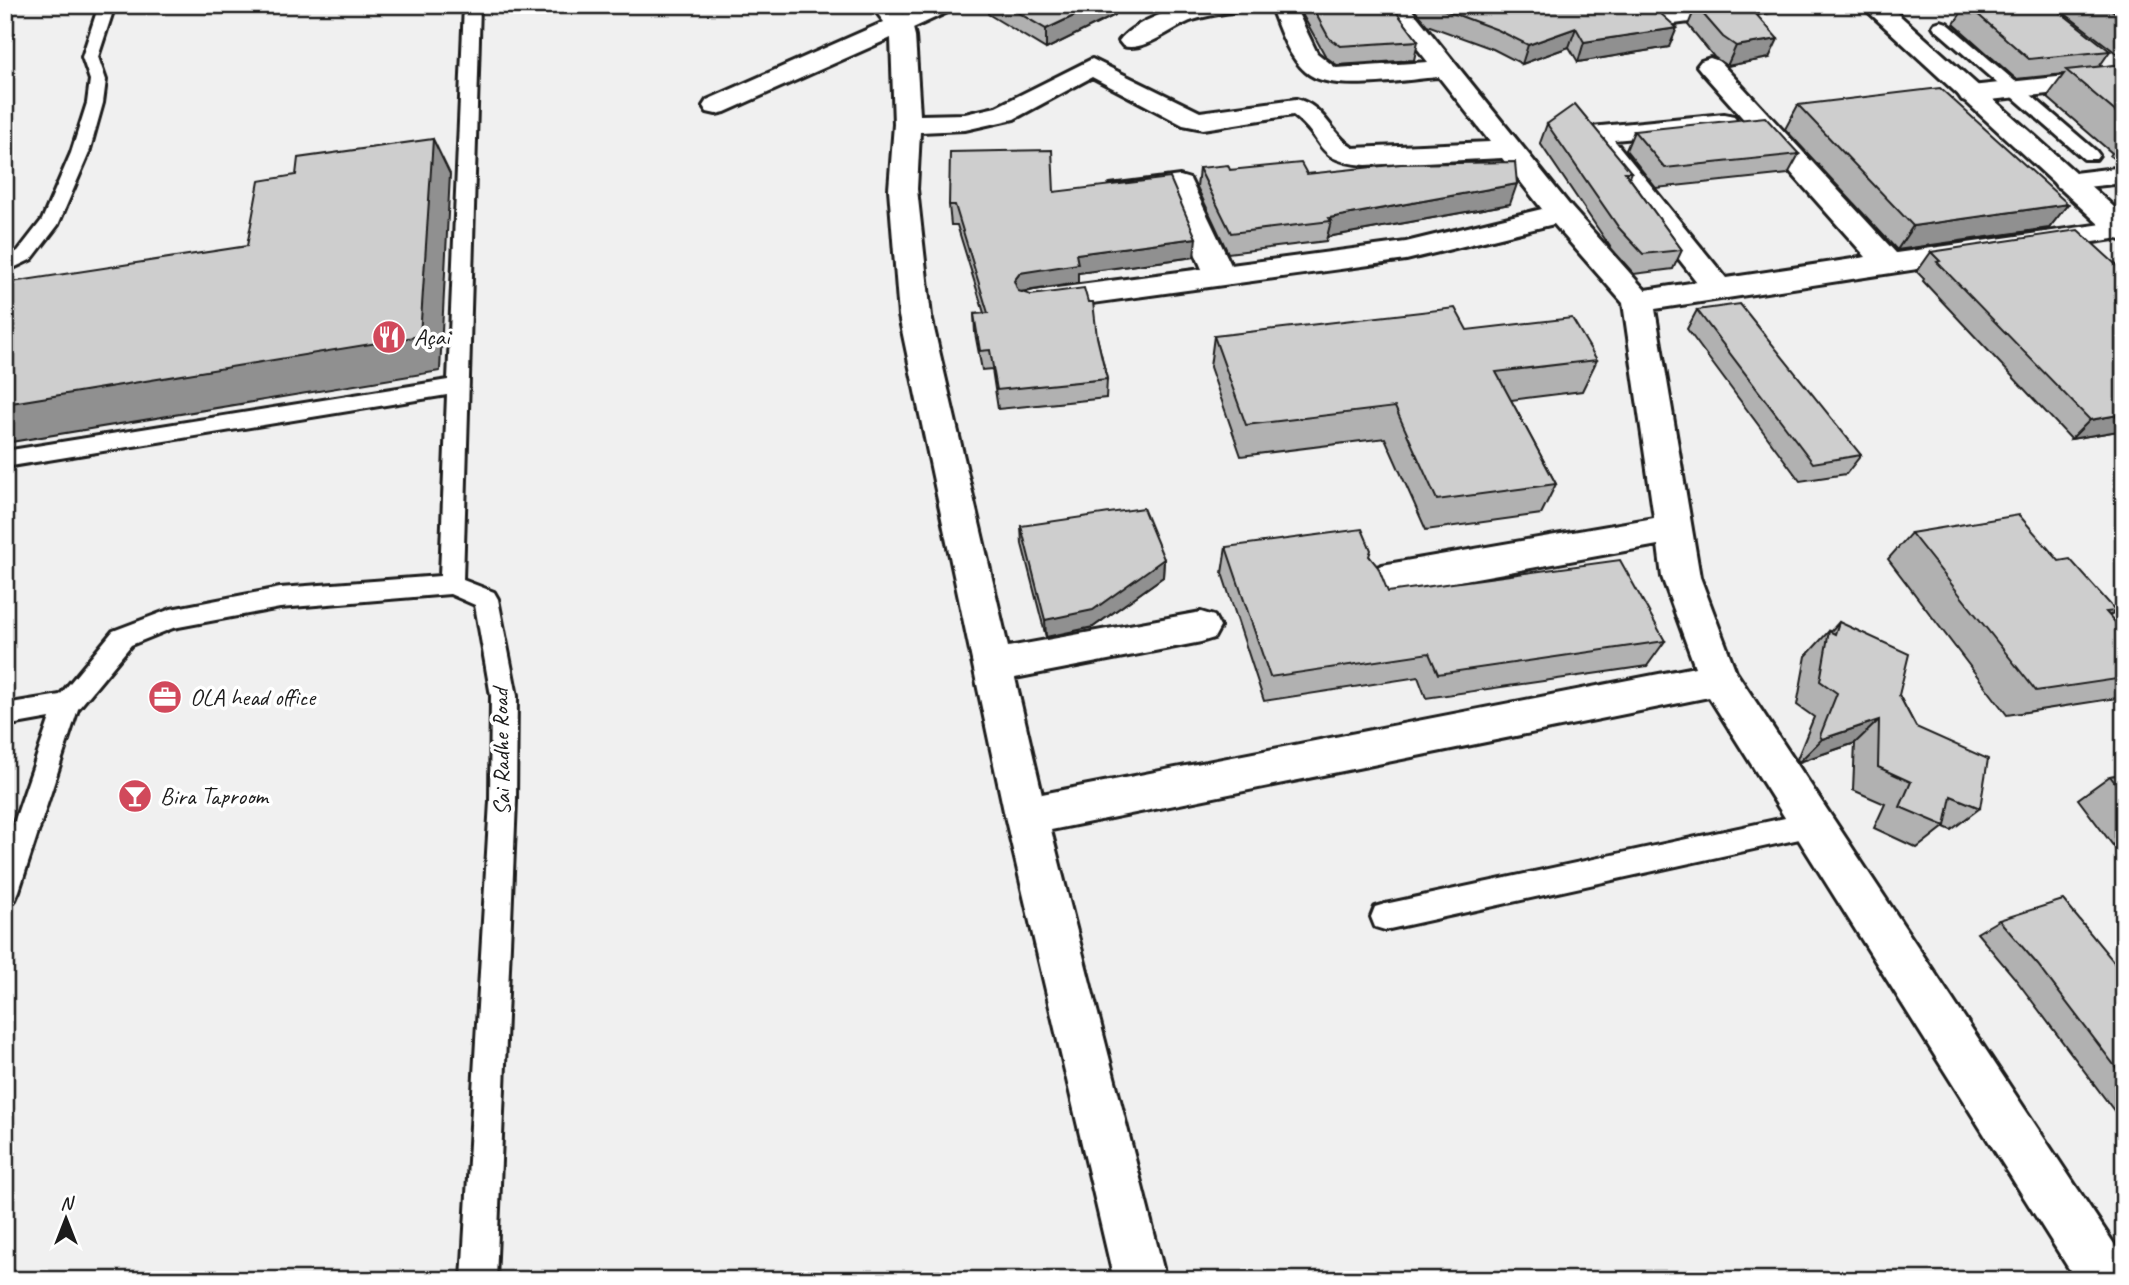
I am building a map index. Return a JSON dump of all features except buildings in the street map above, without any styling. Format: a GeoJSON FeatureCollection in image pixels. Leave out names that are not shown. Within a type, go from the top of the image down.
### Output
{"type":"FeatureCollection","features":[{"type":"Feature","properties":{"kind":"street"},"geometry":{"type":"LineString","coordinates":[[716,106],[891,15],[943,5]]}},
{"type":"Feature","properties":{"kind":"street"},"geometry":{"type":"LineString","coordinates":[[1143,5],[1170,18]]}},
{"type":"Feature","properties":{"kind":"street"},"geometry":{"type":"LineString","coordinates":[[1132,41],[1170,18],[1200,9],[1228,5]]}},
{"type":"Feature","properties":{"kind":"street"},"geometry":{"type":"LineString","coordinates":[[1282,5],[1311,66],[1321,74],[1334,76],[1446,69]]}},
{"type":"Feature","properties":{"kind":"street"},"geometry":{"type":"LineString","coordinates":[[1395,5],[1562,214],[1638,301],[1681,577],[1719,679],[2107,1280]]}},
{"type":"Feature","properties":{"kind":"street"},"geometry":{"type":"LineString","coordinates":[[1653,5],[1660,14],[1674,17],[1766,5]]}},
{"type":"Feature","properties":{"kind":"street"},"geometry":{"type":"LineString","coordinates":[[1873,5],[2122,230]]}},
{"type":"Feature","properties":{"kind":"street"},"geometry":{"type":"LineString","coordinates":[[891,15],[903,36],[907,124],[904,189],[915,316],[1026,816],[1140,1280]]}},
{"type":"Feature","properties":{"kind":"street"},"geometry":{"type":"LineString","coordinates":[[2103,60],[2124,77]]}},
{"type":"Feature","properties":{"kind":"street"},"geometry":{"type":"LineString","coordinates":[[907,124],[965,122],[1005,113],[1092,66],[1192,119],[1203,121],[1296,107],[1307,111],[1336,148],[1345,155],[1366,157],[1510,149]]}},
{"type":"Feature","properties":{"kind":"street"},"geometry":{"type":"LineString","coordinates":[[1710,66],[1889,264]]}},
{"type":"Feature","properties":{"kind":"street"},"geometry":{"type":"LineString","coordinates":[[1971,94],[2124,77]]}},
{"type":"Feature","properties":{"kind":"street"},"geometry":{"type":"LineString","coordinates":[[1719,289],[1598,138],[1601,133],[1757,119]]}},
{"type":"Feature","properties":{"kind":"street"},"geometry":{"type":"LineString","coordinates":[[2067,181],[2124,175]]}},
{"type":"Feature","properties":{"kind":"street"},"geometry":{"type":"LineString","coordinates":[[1115,192],[1180,185],[1220,275]]}},
{"type":"Feature","properties":{"kind":"street"},"geometry":{"type":"LineString","coordinates":[[1032,302],[1406,251],[1562,214]]}},
{"type":"Feature","properties":{"kind":"street"},"geometry":{"type":"LineString","coordinates":[[1638,301],[2122,230]]}},
{"type":"Feature","properties":{"kind":"street"},"geometry":{"type":"LineString","coordinates":[[1382,580],[1672,529]]}},
{"type":"Feature","properties":{"kind":"street"},"geometry":{"type":"LineString","coordinates":[[992,666],[1201,627]]}},
{"type":"Feature","properties":{"kind":"street"},"geometry":{"type":"LineString","coordinates":[[1026,816],[1719,679]]}},
{"type":"Feature","properties":{"kind":"lane"},"geometry":{"type":"LineString","coordinates":[[5,266],[25,255],[51,221],[80,153],[95,103],[98,80],[90,57],[107,5]]}},
{"type":"Feature","properties":{"kind":"lane"},"geometry":{"type":"LineString","coordinates":[[451,585],[472,5]]}},
{"type":"Feature","properties":{"kind":"lane"},"geometry":{"type":"LineString","coordinates":[[1941,26],[2090,155]]}},
{"type":"Feature","properties":{"kind":"lane"},"geometry":{"type":"LineString","coordinates":[[5,459],[458,386]]}},
{"type":"Feature","properties":{"kind":"lane","name":"Sai Radhe Road"},"geometry":{"type":"LineString","coordinates":[[5,891],[16,828],[66,704],[122,638],[171,619],[281,598],[451,585],[486,599],[504,696],[503,801],[479,1280]]}},
{"type":"Feature","properties":{"kind":"lane"},"geometry":{"type":"LineString","coordinates":[[5,715],[66,704]]}},
{"type":"Feature","properties":{"kind":"lane"},"geometry":{"type":"LineString","coordinates":[[1385,917],[1812,824]]}},
{"type":"Feature","properties":{"kind":"shaded area"},"geometry":{"type":"Polygon","coordinates":[[[5,5],[2124,5],[2124,1280],[5,1280],[5,5]]]}},
{"type":"Feature","properties":{"kind":"place","name":"Açai"},"geometry":{"type":"Point","coordinates":[389,337]}},
{"type":"Feature","properties":{"kind":"place","name":"OLA head office"},"geometry":{"type":"Point","coordinates":[165,697]}},
{"type":"Feature","properties":{"kind":"place","name":"Bira Taproom"},"geometry":{"type":"Point","coordinates":[135,796]}}]}
